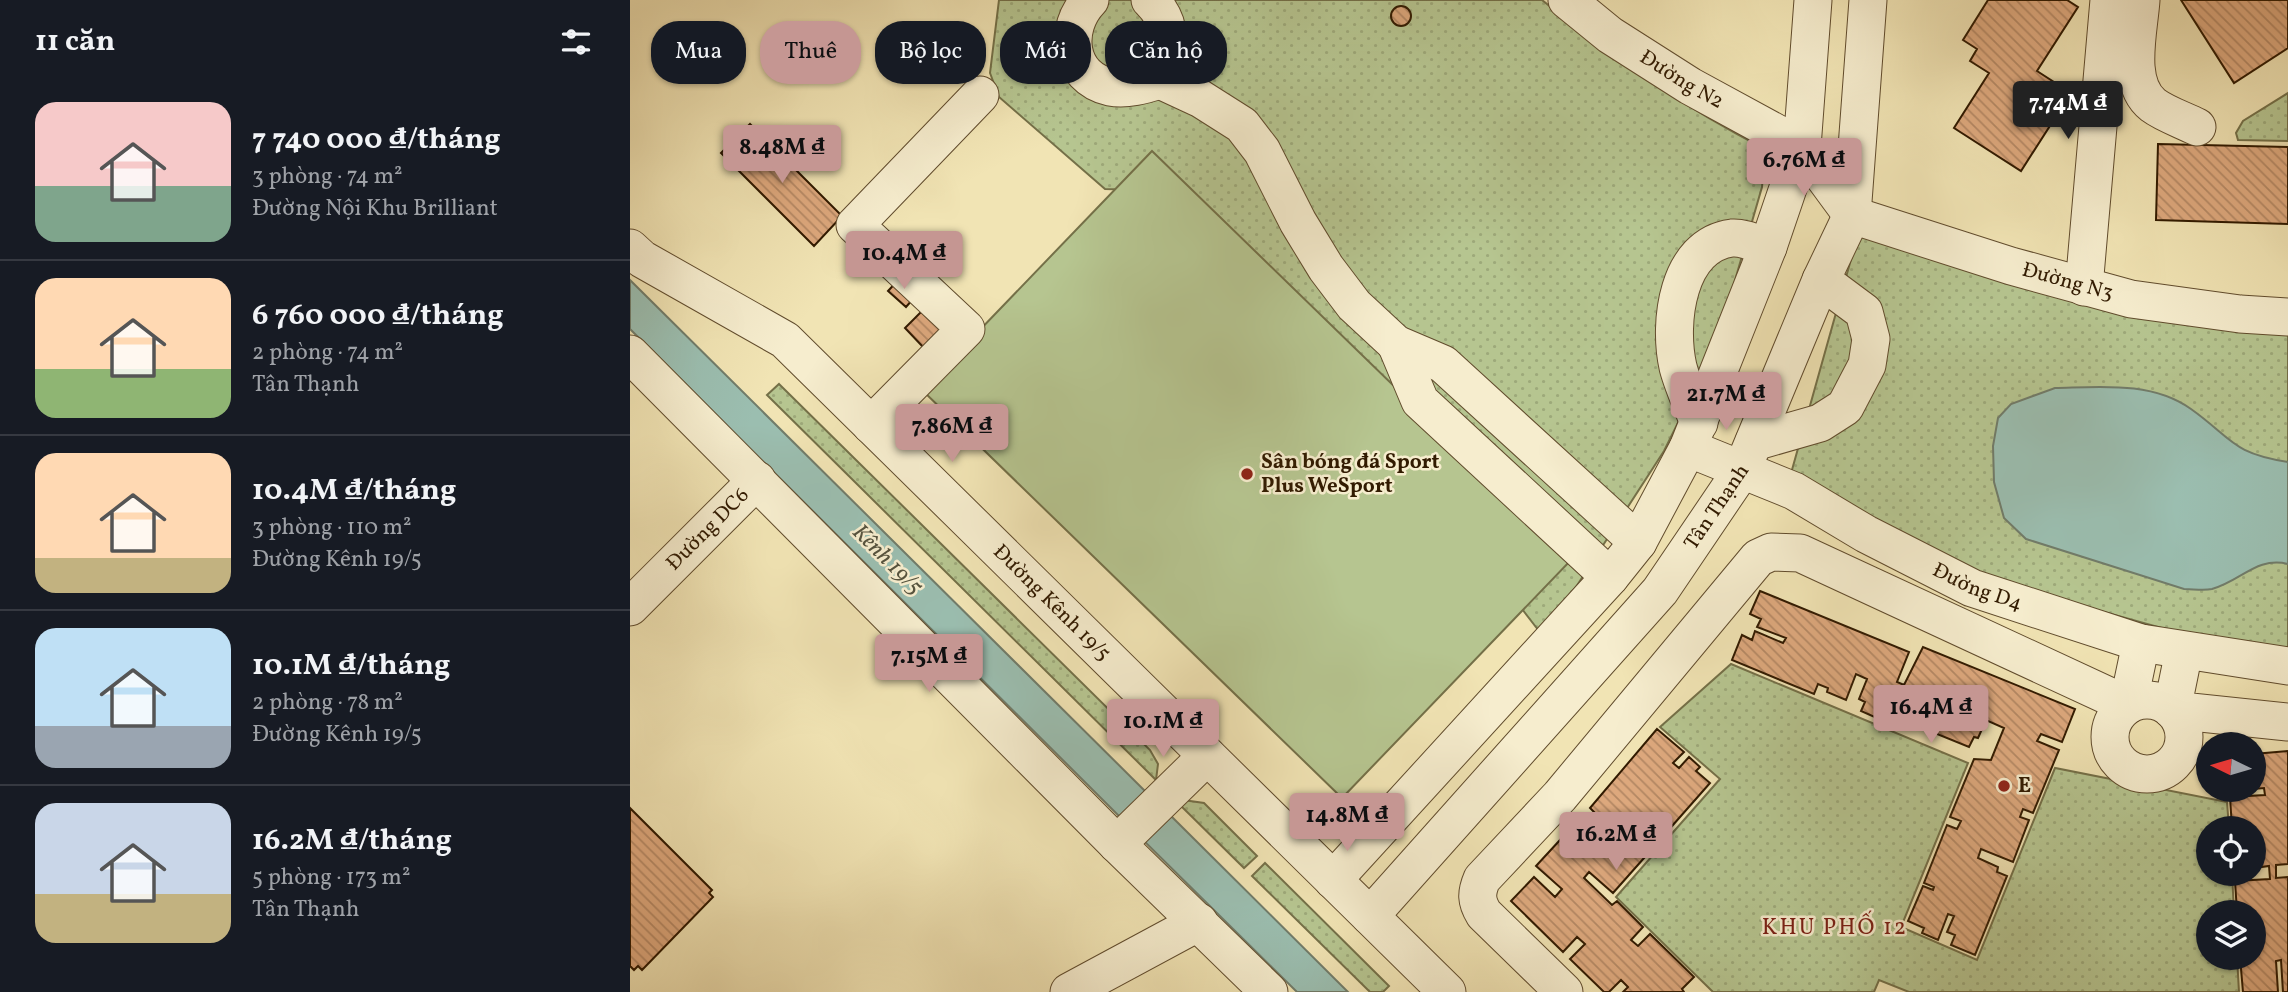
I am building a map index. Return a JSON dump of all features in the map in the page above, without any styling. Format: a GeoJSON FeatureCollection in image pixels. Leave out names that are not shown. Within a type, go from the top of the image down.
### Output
{"type":"FeatureCollection","features":[{"type":"Feature","properties":{"kind":"street"},"geometry":{"type":"LineString","coordinates":[[1090,0],[1078,13],[1072,29],[1072,47],[1076,61],[1086,74],[1098,83],[1113,87],[1149,84]]}},
{"type":"Feature","properties":{"kind":"street"},"geometry":{"type":"LineString","coordinates":[[1150,0],[1165,21]]}},
{"type":"Feature","properties":{"kind":"street","name":"Đường N2"},"geometry":{"type":"LineString","coordinates":[[1567,0],[1610,35],[1690,86],[1802,147],[1852,215]]}},
{"type":"Feature","properties":{"kind":"street"},"geometry":{"type":"LineString","coordinates":[[1333,880],[1610,578],[1638,542],[1693,435],[1768,247],[1802,147],[1813,0]]}},
{"type":"Feature","properties":{"kind":"street","name":"Tân Thạnh"},"geometry":{"type":"LineString","coordinates":[[1370,916],[1660,591],[1748,456],[1821,280],[1852,215],[1868,0]]}},
{"type":"Feature","properties":{"kind":"street"},"geometry":{"type":"LineString","coordinates":[[2084,287],[2109,0]]}},
{"type":"Feature","properties":{"kind":"street"},"geometry":{"type":"LineString","coordinates":[[2141,0],[2136,77],[2142,93],[2154,105],[2197,127]]}},
{"type":"Feature","properties":{"kind":"street"},"geometry":{"type":"LineString","coordinates":[[1169,84],[1201,99],[1242,125],[1262,151],[1298,222],[1326,268],[1354,305],[1396,344],[1443,364],[1638,542]]}},
{"type":"Feature","properties":{"kind":"street"},"geometry":{"type":"LineString","coordinates":[[871,425],[966,329],[855,225],[980,95]]}},
{"type":"Feature","properties":{"kind":"street","name":"Đường N3"},"geometry":{"type":"LineString","coordinates":[[1852,215],[2084,287],[2188,308],[2288,317]]}},
{"type":"Feature","properties":{"kind":"street"},"geometry":{"type":"LineString","coordinates":[[1693,435],[1678,366],[1676,304],[1685,281],[1695,259],[1709,245],[1734,238],[1768,247]]}},
{"type":"Feature","properties":{"kind":"street","name":"Đường Kênh 19/5"},"geometry":{"type":"LineString","coordinates":[[630,248],[642,259],[785,341],[1447,992]]}},
{"type":"Feature","properties":{"kind":"street"},"geometry":{"type":"LineString","coordinates":[[1748,456],[1820,424],[1845,407],[1867,365],[1871,339],[1864,312],[1821,280]]}},
{"type":"Feature","properties":{"kind":"street"},"geometry":{"type":"LineString","coordinates":[[1396,344],[1420,401],[1610,578]]}},
{"type":"Feature","properties":{"kind":"street"},"geometry":{"type":"LineString","coordinates":[[638,376],[757,480],[1125,836],[1199,922],[1269,992]]}},
{"type":"Feature","properties":{"kind":"street","name":"Đường D4"},"geometry":{"type":"LineString","coordinates":[[1693,435],[1748,456],[1794,491],[1866,534],[1972,588],[2141,643],[2288,666]]}},
{"type":"Feature","properties":{"kind":"street","name":"Đường DC6"},"geometry":{"type":"LineString","coordinates":[[630,607],[757,480]]}},
{"type":"Feature","properties":{"kind":"street"},"geometry":{"type":"LineString","coordinates":[[1564,992],[1484,914],[1478,904],[1477,890],[1482,879],[1560,796],[1748,566],[1771,552],[1785,551],[1812,559],[2128,705],[2151,700],[2172,710],[2288,722]]}},
{"type":"Feature","properties":{"kind":"street"},"geometry":{"type":"LineString","coordinates":[[2141,643],[2128,705],[2112,723],[2111,748],[2126,768],[2149,775],[2162,772],[2180,755],[2184,731],[2172,710],[2184,651]]}},
{"type":"Feature","properties":{"kind":"street"},"geometry":{"type":"LineString","coordinates":[[1613,644],[1656,680]]}},
{"type":"Feature","properties":{"kind":"street"},"geometry":{"type":"LineString","coordinates":[[1125,836],[1207,756]]}},
{"type":"Feature","properties":{"kind":"street"},"geometry":{"type":"LineString","coordinates":[[1069,992],[1199,922]]}},
{"type":"Feature","properties":{"kind":"green space"},"geometry":{"type":"Polygon","coordinates":[[[999,0],[1542,0],[1649,80],[1765,149],[1762,187],[1716,346],[1664,451],[1576,587],[1539,631],[1428,487],[1174,191],[1105,189],[999,97],[990,73],[999,0]]]}},
{"type":"Feature","properties":{"kind":"green space"},"geometry":{"type":"Polygon","coordinates":[[[2288,93],[2288,141],[2238,140],[2236,133],[2243,121],[2288,93]]]}},
{"type":"Feature","properties":{"kind":"green space","name":"Sân bóng đá Sport Plus WeSport"},"geometry":{"type":"Polygon","coordinates":[[[1152,151],[1572,559],[1342,798],[922,390],[1152,151]]]}},
{"type":"Feature","properties":{"kind":"green space"},"geometry":{"type":"Polygon","coordinates":[[[1880,235],[2288,331],[2288,654],[2176,632],[1989,580],[1790,477],[1857,238],[1880,235]]]}},
{"type":"Feature","properties":{"kind":"green space"},"geometry":{"type":"Polygon","coordinates":[[[779,384],[1150,750],[1158,764],[1156,780],[767,395],[779,384]]]}},
{"type":"Feature","properties":{"kind":"green space"},"geometry":{"type":"Polygon","coordinates":[[[1731,664],[1968,763],[1901,927],[1977,960],[2055,768],[2196,796],[2196,802],[2227,802],[2228,816],[2196,816],[2196,886],[2233,886],[2233,900],[2196,900],[2196,970],[2238,970],[2239,992],[1909,992],[1879,980],[1874,992],[1713,992],[1616,897],[1720,779],[1660,727],[1731,664]]]}},
{"type":"Feature","properties":{"kind":"green space"},"geometry":{"type":"Polygon","coordinates":[[[1183,800],[1204,803],[1257,856],[1244,868],[1179,804],[1183,800]]]}},
{"type":"Feature","properties":{"kind":"green space"},"geometry":{"type":"Polygon","coordinates":[[[1265,863],[1389,986],[1383,992],[1370,992],[1252,876],[1265,863]]]}},
{"type":"Feature","properties":{"kind":"water","name":"Kênh 19/5"},"geometry":{"type":"Polygon","coordinates":[[[630,280],[1148,794],[1123,820],[630,329],[630,280]]]}},
{"type":"Feature","properties":{"kind":"water"},"geometry":{"type":"Polygon","coordinates":[[[2108,387],[2160,394],[2191,409],[2243,449],[2288,462],[2288,564],[2267,563],[2212,589],[2184,589],[2026,539],[2004,518],[1994,482],[1993,446],[1998,418],[2011,404],[2055,388],[2108,387]]]}},
{"type":"Feature","properties":{"kind":"water"},"geometry":{"type":"Polygon","coordinates":[[[1169,814],[1348,992],[1297,992],[1143,840],[1169,814]]]}},
{"type":"Feature","properties":{"kind":"building"},"geometry":{"type":"Polygon","coordinates":[[[1988,0],[2067,0],[2078,7],[2037,71],[2071,93],[2021,171],[1954,128],[1989,73],[1970,61],[1977,49],[1963,40],[1988,0]]]}},
{"type":"Feature","properties":{"kind":"building"},"geometry":{"type":"Polygon","coordinates":[[[2181,0],[2288,0],[2288,48],[2234,83],[2181,0]]]}},
{"type":"Feature","properties":{"kind":"building"},"geometry":{"type":"Polygon","coordinates":[[[1401,6],[1408,9],[1411,16],[1408,23],[1401,26],[1394,23],[1391,16],[1394,9],[1401,6]]]}},
{"type":"Feature","properties":{"kind":"building"},"geometry":{"type":"Polygon","coordinates":[[[750,124],[842,216],[814,246],[721,153],[750,124]]]}},
{"type":"Feature","properties":{"kind":"building"},"geometry":{"type":"Polygon","coordinates":[[[2158,144],[2288,147],[2288,224],[2156,220],[2158,144]]]}},
{"type":"Feature","properties":{"kind":"building"},"geometry":{"type":"Polygon","coordinates":[[[903,275],[920,291],[906,307],[888,291],[903,275]]]}},
{"type":"Feature","properties":{"kind":"building"},"geometry":{"type":"Polygon","coordinates":[[[931,302],[950,322],[924,348],[905,328],[931,302]]]}},
{"type":"Feature","properties":{"kind":"building","name":"E"},"geometry":{"type":"Polygon","coordinates":[[[1760,591],[1909,652],[1897,682],[1904,685],[1923,647],[2075,709],[2062,742],[2041,734],[2037,741],[2059,750],[2033,813],[2023,809],[2020,817],[2029,820],[2013,862],[1981,849],[1978,858],[1998,867],[1997,872],[2007,876],[1975,955],[1951,945],[1955,935],[1947,932],[1954,916],[1948,914],[1938,940],[1922,933],[1924,928],[1908,921],[1923,886],[1933,890],[1934,887],[1924,883],[1947,825],[1957,829],[1961,821],[1950,817],[1974,759],[1991,760],[2004,728],[1986,720],[1978,738],[1974,737],[1969,747],[1905,721],[1911,706],[1906,704],[1909,696],[1901,693],[1888,723],[1861,711],[1865,702],[1859,699],[1867,679],[1856,674],[1846,700],[1827,692],[1828,688],[1818,684],[1814,694],[1732,660],[1742,635],[1752,640],[1755,631],[1783,643],[1786,638],[1757,627],[1761,619],[1750,614],[1760,591]]]}},
{"type":"Feature","properties":{"kind":"building"},"geometry":{"type":"Polygon","coordinates":[[[1657,729],[1684,752],[1673,763],[1679,768],[1689,757],[1700,767],[1696,771],[1710,783],[1665,834],[1658,828],[1653,834],[1660,840],[1613,893],[1589,872],[1584,878],[1612,905],[1617,901],[1643,927],[1631,940],[1638,946],[1650,934],[1694,977],[1682,989],[1684,992],[1623,992],[1628,987],[1621,980],[1609,992],[1604,992],[1570,959],[1585,944],[1577,937],[1563,952],[1511,901],[1534,877],[1555,897],[1562,889],[1536,866],[1584,814],[1592,821],[1598,816],[1590,808],[1657,729]]]}},
{"type":"Feature","properties":{"kind":"building"},"geometry":{"type":"Polygon","coordinates":[[[2288,751],[2288,864],[2276,865],[2276,878],[2288,877],[2288,992],[2283,992],[2281,960],[2276,961],[2278,992],[2243,992],[2241,970],[2266,970],[2266,900],[2236,900],[2235,886],[2266,886],[2266,879],[2270,879],[2269,866],[2266,866],[2266,816],[2231,816],[2230,802],[2266,802],[2266,753],[2288,751]]]}},
{"type":"Feature","properties":{"kind":"building"},"geometry":{"type":"Polygon","coordinates":[[[630,808],[712,890],[709,893],[713,897],[642,970],[638,966],[634,970],[630,966],[630,808]]]}},
{"type":"Feature","properties":{"kind":"place","name":"Sân bóng đá Sport Plus WeSport"},"geometry":{"type":"Point","coordinates":[1247,474]}},
{"type":"Feature","properties":{"kind":"place","name":"E"},"geometry":{"type":"Point","coordinates":[2004,786]}},
{"type":"Feature","properties":{"kind":"district","name":"KHU PHỐ 12"},"geometry":{"type":"Point","coordinates":[1835,928]}}]}
